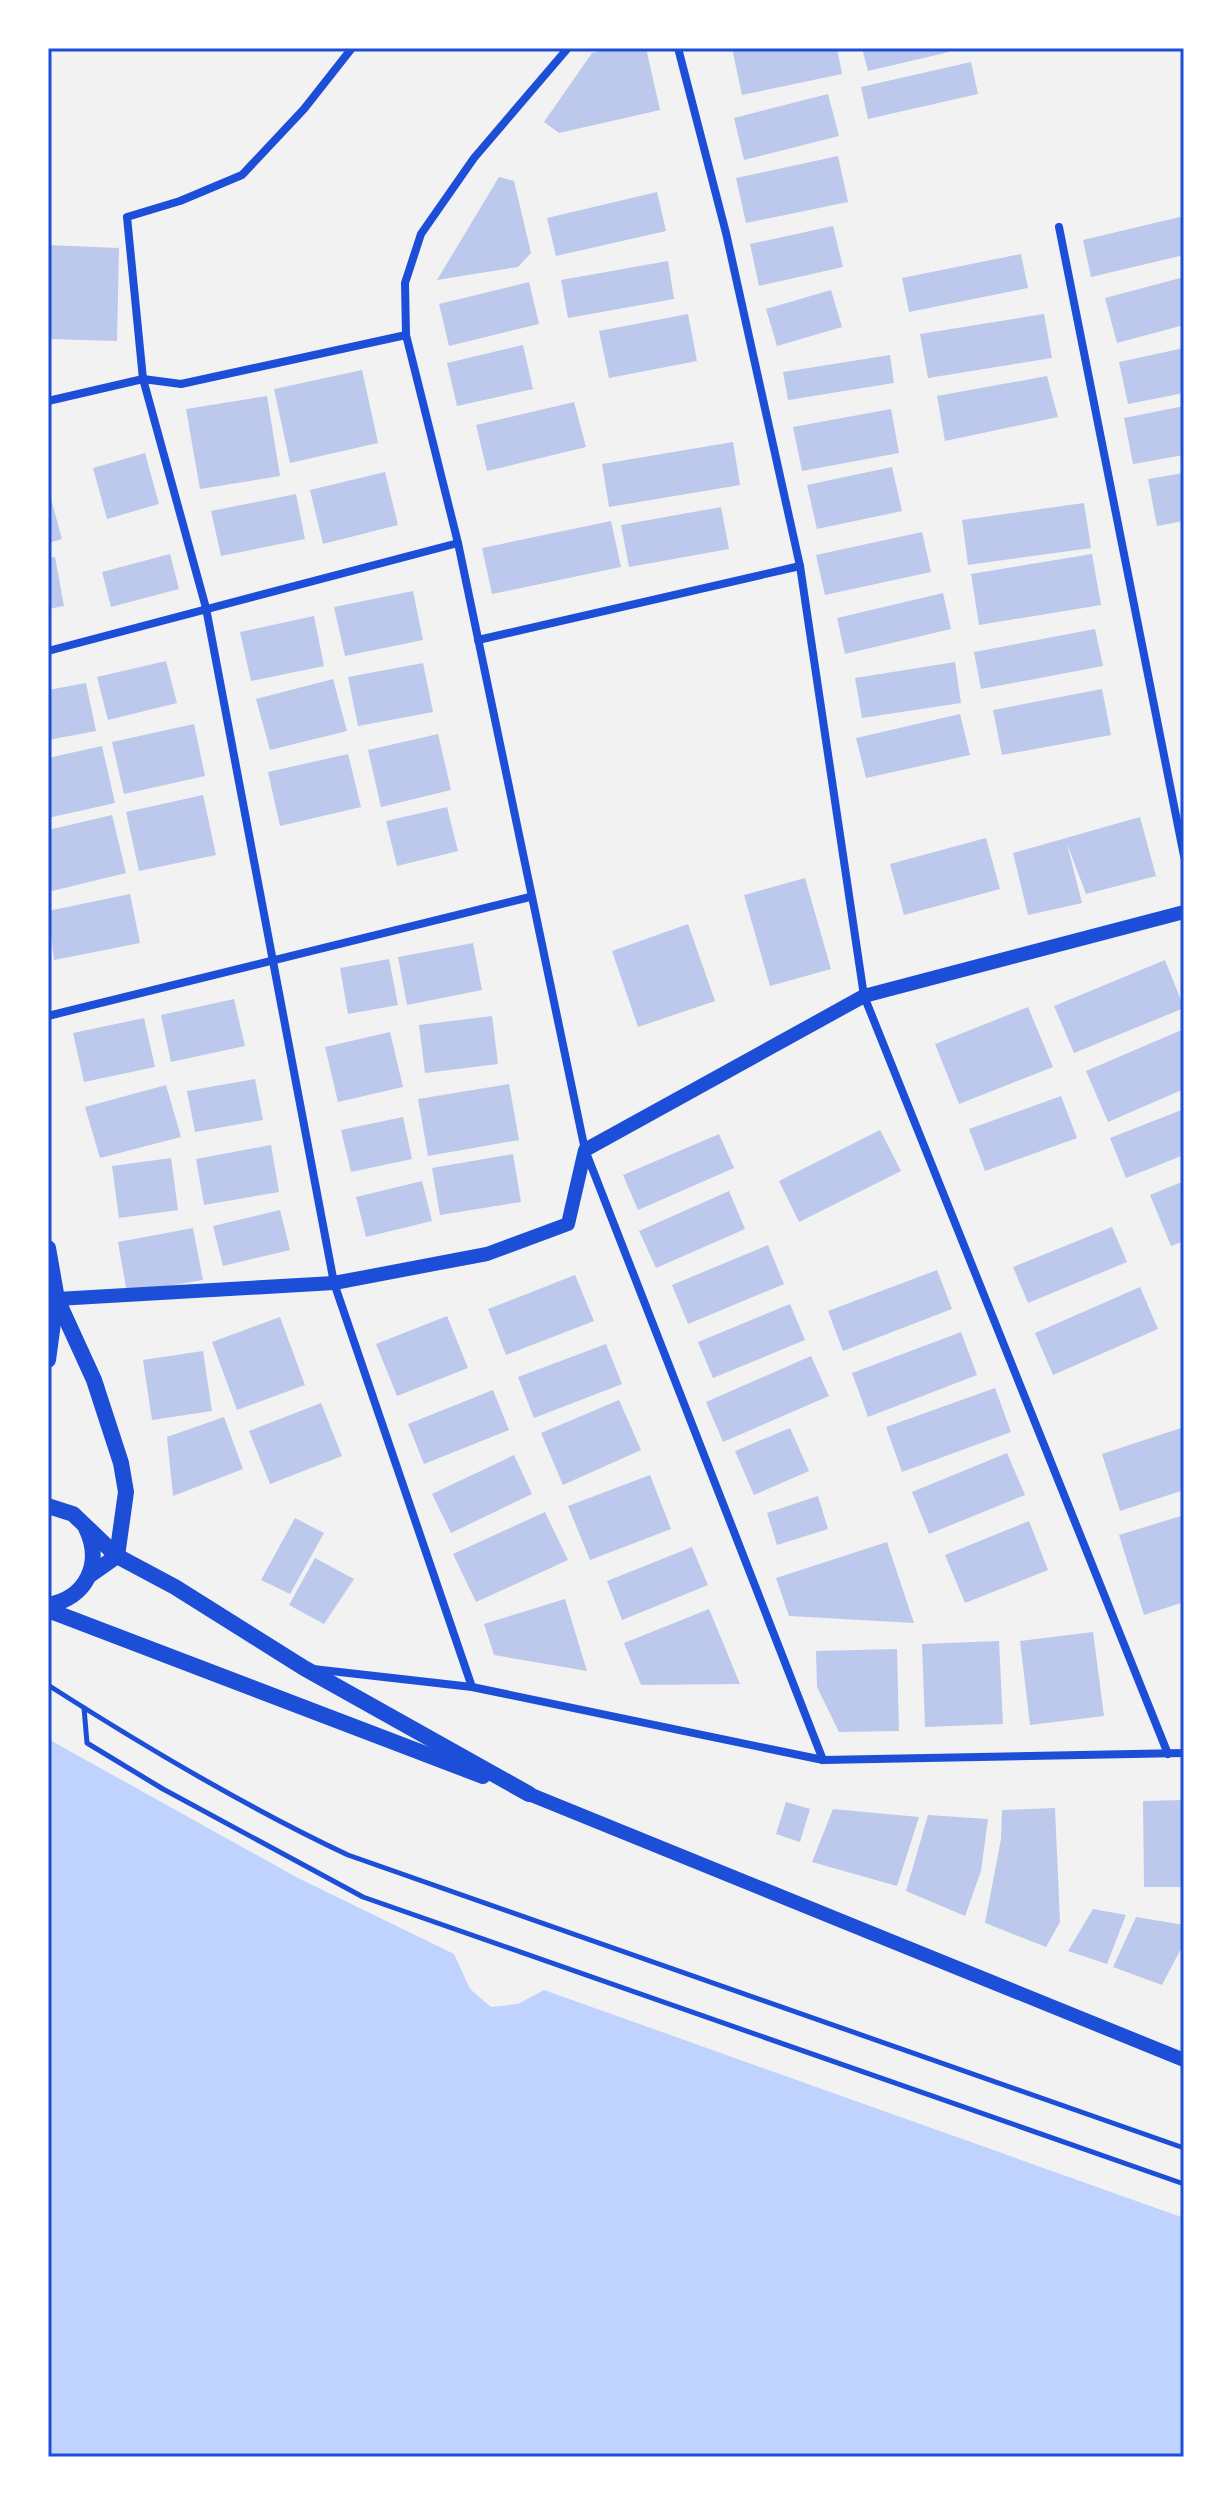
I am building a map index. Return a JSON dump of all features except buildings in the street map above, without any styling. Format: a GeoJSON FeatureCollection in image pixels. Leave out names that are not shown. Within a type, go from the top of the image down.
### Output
{"type":"FeatureCollection","features":[{"type":"Feature","properties":{"kind":"main road"},"geometry":{"type":"LineString","coordinates":[[48,1248],[57,1299],[94,1380],[121,1463],[126,1492],[117,1556],[90,1575],[74,1595],[48,1608]]}},
{"type":"Feature","properties":{"kind":"main road"},"geometry":{"type":"LineString","coordinates":[[48,1360],[57,1299]]}},
{"type":"Feature","properties":{"kind":"main road"},"geometry":{"type":"LineString","coordinates":[[48,1506],[73,1514],[117,1556],[175,1587],[304,1668],[529,1794]]}},
{"type":"Feature","properties":{"kind":"main road"},"geometry":{"type":"LineString","coordinates":[[85,1527],[93,1542],[90,1575]]}},
{"type":"Feature","properties":{"kind":"main road"},"geometry":{"type":"LineString","coordinates":[[48,1608],[529,1794]]}},
{"type":"Feature","properties":{"kind":"street"},"geometry":{"type":"LineString","coordinates":[[352,48],[304,109],[242,175],[180,201],[127,217],[143,379],[206,608],[334,1283],[472,1687]]}},
{"type":"Feature","properties":{"kind":"street"},"geometry":{"type":"LineString","coordinates":[[568,48],[474,158],[421,234],[405,283],[406,335],[458,543],[585,1150],[823,1760]]}},
{"type":"Feature","properties":{"kind":"street"},"geometry":{"type":"LineString","coordinates":[[678,48],[726,233],[800,566],[864,996],[1168,1754]]}},
{"type":"Feature","properties":{"kind":"street"},"geometry":{"type":"LineString","coordinates":[[1059,227],[1184,856]]}},
{"type":"Feature","properties":{"kind":"street"},"geometry":{"type":"LineString","coordinates":[[48,401],[143,379],[181,384],[406,335]]}},
{"type":"Feature","properties":{"kind":"street"},"geometry":{"type":"LineString","coordinates":[[48,651],[458,543]]}},
{"type":"Feature","properties":{"kind":"street"},"geometry":{"type":"LineString","coordinates":[[478,640],[800,566]]}},
{"type":"Feature","properties":{"kind":"street"},"geometry":{"type":"LineString","coordinates":[[48,1016],[530,897]]}},
{"type":"Feature","properties":{"kind":"street"},"geometry":{"type":"LineString","coordinates":[[57,1299],[334,1283],[487,1254],[568,1224],[585,1150],[864,996],[1184,912]]}},
{"type":"Feature","properties":{"kind":"street"},"geometry":{"type":"LineString","coordinates":[[304,1668],[472,1687],[823,1760],[1184,1753]]}},
{"type":"Feature","properties":{"kind":"street"},"geometry":{"type":"LineString","coordinates":[[529,1794],[1184,2060]]}},
{"type":"Feature","properties":{"kind":"path"},"geometry":{"type":"LineString","coordinates":[[48,1685],[281,1824],[348,1855],[1184,2148]]}},
{"type":"Feature","properties":{"kind":"path"},"geometry":{"type":"LineString","coordinates":[[84,1708],[87,1743],[163,1789],[363,1897],[1184,2184]]}},
{"type":"Feature","properties":{"kind":"water"},"geometry":{"type":"Polygon","coordinates":[[[48,1739],[298,1878],[454,1954],[470,1989],[491,2007],[518,2004],[544,1990],[1184,2218],[1184,2457],[48,2457],[48,1739]]]}}]}
